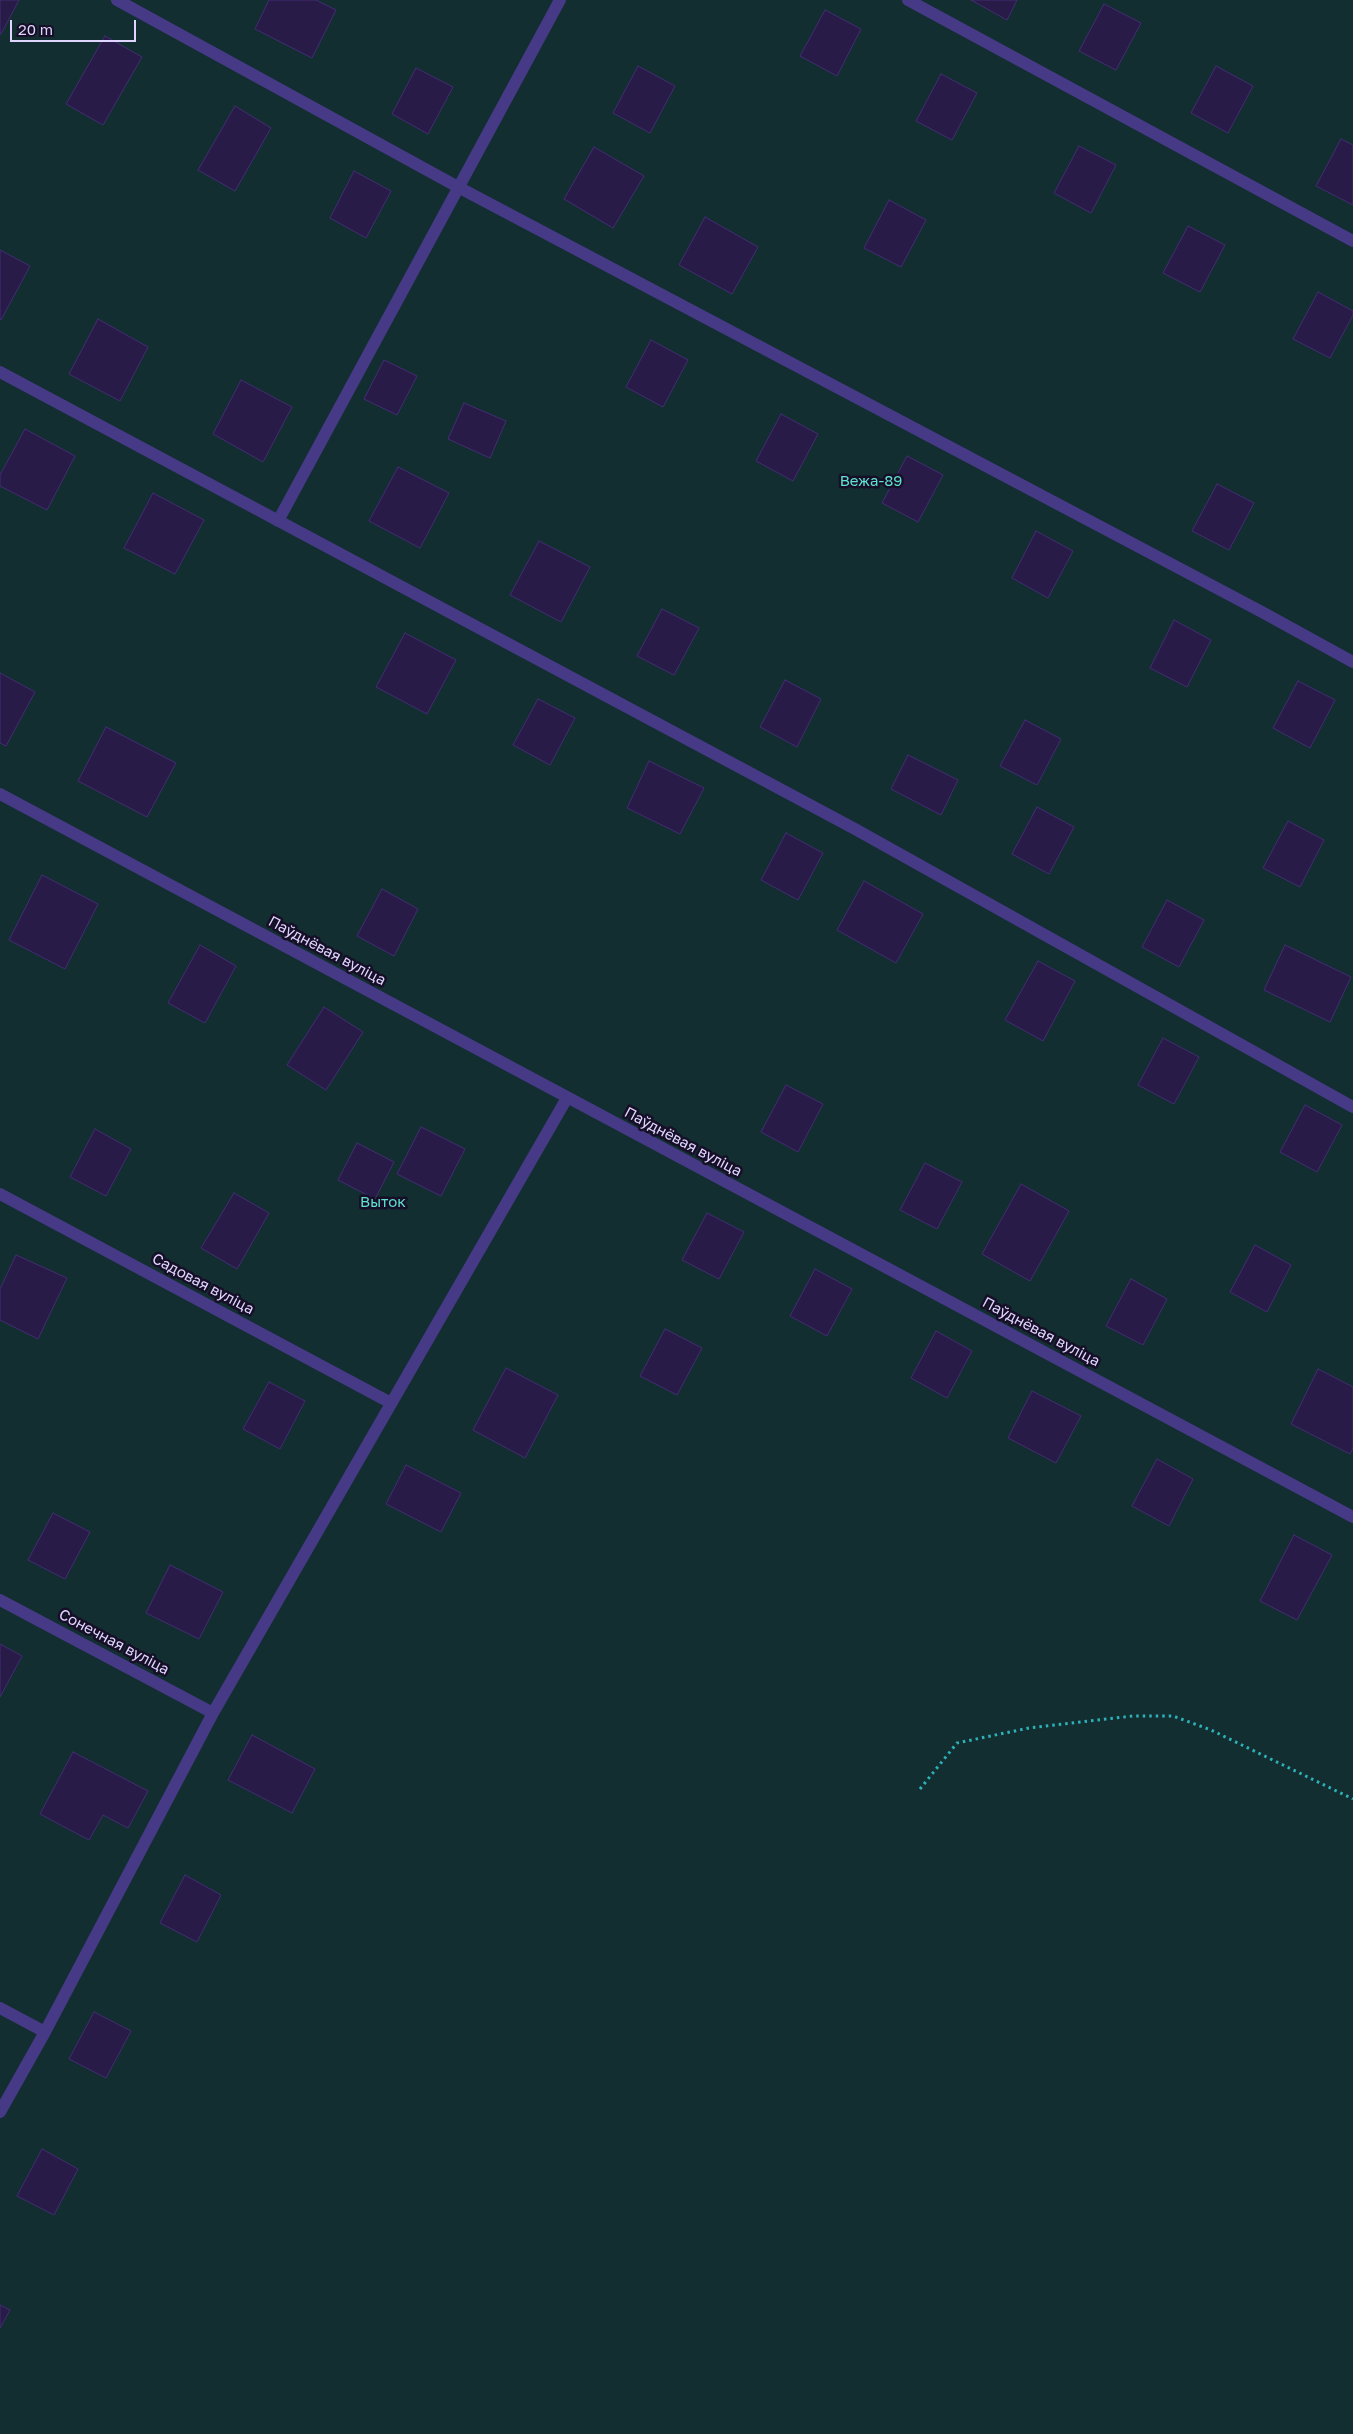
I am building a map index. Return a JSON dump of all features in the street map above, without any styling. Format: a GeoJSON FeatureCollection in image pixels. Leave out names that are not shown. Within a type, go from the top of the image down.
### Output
{"type":"FeatureCollection","features":[{"type":"Feature","properties":{"kind":"street"},"geometry":{"type":"LineString","coordinates":[[117,0],[458,187],[1262,612],[1353,662]]}},
{"type":"Feature","properties":{"kind":"street"},"geometry":{"type":"LineString","coordinates":[[278,521],[560,0]]}},
{"type":"Feature","properties":{"kind":"street"},"geometry":{"type":"LineString","coordinates":[[908,0],[1353,241]]}},
{"type":"Feature","properties":{"kind":"street"},"geometry":{"type":"LineString","coordinates":[[0,372],[855,829],[1353,1107]]}},
{"type":"Feature","properties":{"kind":"street","name":"Паўднёвая вуліца"},"geometry":{"type":"LineString","coordinates":[[0,794],[1353,1516]]}},
{"type":"Feature","properties":{"kind":"street"},"geometry":{"type":"LineString","coordinates":[[0,2112],[45,2032],[213,1713],[567,1098]]}},
{"type":"Feature","properties":{"kind":"street","name":"Садовая вуліца"},"geometry":{"type":"LineString","coordinates":[[0,1194],[392,1403]]}},
{"type":"Feature","properties":{"kind":"street","name":"Сонечная вуліца"},"geometry":{"type":"LineString","coordinates":[[0,1600],[213,1713]]}},
{"type":"Feature","properties":{"kind":"street"},"geometry":{"type":"LineString","coordinates":[[0,2008],[45,2032]]}},
{"type":"Feature","properties":{"kind":"path"},"geometry":{"type":"LineString","coordinates":[[920,1788],[957,1743],[1029,1728],[1133,1716],[1173,1716],[1211,1730],[1353,1799]]}},
{"type":"Feature","properties":{"kind":"green space"},"geometry":{"type":"Polygon","coordinates":[[[0,0],[1353,0],[1353,2434],[0,2434],[0,0]]]}},
{"type":"Feature","properties":{"kind":"building"},"geometry":{"type":"Polygon","coordinates":[[[0,0],[19,0],[1,34],[0,34],[0,0]]]}},
{"type":"Feature","properties":{"kind":"building"},"geometry":{"type":"Polygon","coordinates":[[[269,0],[316,0],[336,10],[312,58],[255,29],[269,0]]]}},
{"type":"Feature","properties":{"kind":"building"},"geometry":{"type":"Polygon","coordinates":[[[971,0],[1017,0],[1007,20],[971,0]]]}},
{"type":"Feature","properties":{"kind":"building"},"geometry":{"type":"Polygon","coordinates":[[[1104,4],[1141,23],[1116,70],[1079,51],[1104,4]]]}},
{"type":"Feature","properties":{"kind":"building"},"geometry":{"type":"Polygon","coordinates":[[[825,10],[861,29],[837,76],[800,56],[825,10]]]}},
{"type":"Feature","properties":{"kind":"building"},"geometry":{"type":"Polygon","coordinates":[[[105,36],[142,57],[103,125],[66,104],[105,36]]]}},
{"type":"Feature","properties":{"kind":"building"},"geometry":{"type":"Polygon","coordinates":[[[638,66],[675,86],[650,133],[613,113],[638,66]]]}},
{"type":"Feature","properties":{"kind":"building"},"geometry":{"type":"Polygon","coordinates":[[[1216,66],[1253,86],[1228,133],[1191,113],[1216,66]]]}},
{"type":"Feature","properties":{"kind":"building"},"geometry":{"type":"Polygon","coordinates":[[[416,68],[453,87],[428,134],[392,114],[416,68]]]}},
{"type":"Feature","properties":{"kind":"building"},"geometry":{"type":"Polygon","coordinates":[[[941,74],[977,93],[952,140],[916,121],[941,74]]]}},
{"type":"Feature","properties":{"kind":"building"},"geometry":{"type":"Polygon","coordinates":[[[235,106],[271,128],[235,191],[198,170],[235,106]]]}},
{"type":"Feature","properties":{"kind":"building"},"geometry":{"type":"Polygon","coordinates":[[[1341,139],[1353,145],[1353,205],[1316,186],[1341,139]]]}},
{"type":"Feature","properties":{"kind":"building"},"geometry":{"type":"Polygon","coordinates":[[[1079,146],[1116,165],[1091,213],[1054,193],[1079,146]]]}},
{"type":"Feature","properties":{"kind":"building"},"geometry":{"type":"Polygon","coordinates":[[[594,147],[644,176],[613,228],[564,199],[594,147]]]}},
{"type":"Feature","properties":{"kind":"building"},"geometry":{"type":"Polygon","coordinates":[[[354,171],[391,191],[366,238],[330,218],[354,171]]]}},
{"type":"Feature","properties":{"kind":"building"},"geometry":{"type":"Polygon","coordinates":[[[889,200],[926,220],[901,267],[864,248],[889,200]]]}},
{"type":"Feature","properties":{"kind":"building"},"geometry":{"type":"Polygon","coordinates":[[[705,217],[758,247],[732,294],[679,265],[705,217]]]}},
{"type":"Feature","properties":{"kind":"building"},"geometry":{"type":"Polygon","coordinates":[[[1188,226],[1225,245],[1200,292],[1163,273],[1188,226]]]}},
{"type":"Feature","properties":{"kind":"building"},"geometry":{"type":"Polygon","coordinates":[[[0,250],[30,266],[1,320],[0,319],[0,250]]]}},
{"type":"Feature","properties":{"kind":"building"},"geometry":{"type":"Polygon","coordinates":[[[1318,292],[1353,311],[1353,315],[1330,358],[1293,339],[1318,292]]]}},
{"type":"Feature","properties":{"kind":"building"},"geometry":{"type":"Polygon","coordinates":[[[98,319],[148,347],[120,401],[69,374],[98,319]]]}},
{"type":"Feature","properties":{"kind":"building"},"geometry":{"type":"Polygon","coordinates":[[[651,340],[688,360],[663,407],[626,387],[651,340]]]}},
{"type":"Feature","properties":{"kind":"building"},"geometry":{"type":"Polygon","coordinates":[[[384,360],[417,376],[397,415],[364,399],[384,360]]]}},
{"type":"Feature","properties":{"kind":"building"},"geometry":{"type":"Polygon","coordinates":[[[241,380],[292,407],[263,462],[213,434],[241,380]]]}},
{"type":"Feature","properties":{"kind":"building"},"geometry":{"type":"Polygon","coordinates":[[[464,403],[506,421],[490,458],[448,439],[464,403]]]}},
{"type":"Feature","properties":{"kind":"building"},"geometry":{"type":"Polygon","coordinates":[[[781,414],[818,434],[793,481],[756,461],[781,414]]]}},
{"type":"Feature","properties":{"kind":"building"},"geometry":{"type":"Polygon","coordinates":[[[25,429],[75,456],[47,510],[0,486],[0,475],[25,429]]]}},
{"type":"Feature","properties":{"kind":"building"},"geometry":{"type":"Polygon","coordinates":[[[907,456],[943,475],[918,522],[882,503],[907,456]]]}},
{"type":"Feature","properties":{"kind":"building"},"geometry":{"type":"Polygon","coordinates":[[[398,467],[449,493],[420,548],[369,521],[398,467]]]}},
{"type":"Feature","properties":{"kind":"building"},"geometry":{"type":"Polygon","coordinates":[[[1217,484],[1254,503],[1229,550],[1192,531],[1217,484]]]}},
{"type":"Feature","properties":{"kind":"building"},"geometry":{"type":"Polygon","coordinates":[[[153,493],[204,520],[175,574],[124,548],[153,493]]]}},
{"type":"Feature","properties":{"kind":"building"},"geometry":{"type":"Polygon","coordinates":[[[1036,531],[1073,551],[1048,598],[1012,578],[1036,531]]]}},
{"type":"Feature","properties":{"kind":"building"},"geometry":{"type":"Polygon","coordinates":[[[539,541],[590,567],[561,622],[510,595],[539,541]]]}},
{"type":"Feature","properties":{"kind":"building"},"geometry":{"type":"Polygon","coordinates":[[[662,609],[699,628],[674,675],[637,656],[662,609]]]}},
{"type":"Feature","properties":{"kind":"building"},"geometry":{"type":"Polygon","coordinates":[[[1174,620],[1211,640],[1187,687],[1150,668],[1174,620]]]}},
{"type":"Feature","properties":{"kind":"building"},"geometry":{"type":"Polygon","coordinates":[[[405,633],[456,660],[427,714],[376,687],[405,633]]]}},
{"type":"Feature","properties":{"kind":"building"},"geometry":{"type":"Polygon","coordinates":[[[0,673],[35,692],[6,746],[0,743],[0,673]]]}},
{"type":"Feature","properties":{"kind":"building"},"geometry":{"type":"Polygon","coordinates":[[[785,680],[821,699],[797,747],[760,727],[785,680]]]}},
{"type":"Feature","properties":{"kind":"building"},"geometry":{"type":"Polygon","coordinates":[[[1298,681],[1335,700],[1310,748],[1273,728],[1298,681]]]}},
{"type":"Feature","properties":{"kind":"building"},"geometry":{"type":"Polygon","coordinates":[[[538,699],[575,718],[550,765],[513,745],[538,699]]]}},
{"type":"Feature","properties":{"kind":"building"},"geometry":{"type":"Polygon","coordinates":[[[1025,720],[1061,739],[1037,785],[1000,766],[1025,720]]]}},
{"type":"Feature","properties":{"kind":"building"},"geometry":{"type":"Polygon","coordinates":[[[106,727],[176,763],[147,817],[78,781],[106,727]]]}},
{"type":"Feature","properties":{"kind":"building"},"geometry":{"type":"Polygon","coordinates":[[[908,755],[958,780],[941,815],[891,789],[908,755]]]}},
{"type":"Feature","properties":{"kind":"building"},"geometry":{"type":"Polygon","coordinates":[[[649,761],[704,788],[680,834],[627,808],[649,761]]]}},
{"type":"Feature","properties":{"kind":"building"},"geometry":{"type":"Polygon","coordinates":[[[1037,807],[1074,827],[1049,874],[1012,854],[1037,807]]]}},
{"type":"Feature","properties":{"kind":"building"},"geometry":{"type":"Polygon","coordinates":[[[1288,821],[1324,840],[1300,887],[1263,868],[1288,821]]]}},
{"type":"Feature","properties":{"kind":"building"},"geometry":{"type":"Polygon","coordinates":[[[786,833],[823,853],[798,900],[761,880],[786,833]]]}},
{"type":"Feature","properties":{"kind":"building"},"geometry":{"type":"Polygon","coordinates":[[[42,875],[98,904],[65,969],[9,940],[42,875]]]}},
{"type":"Feature","properties":{"kind":"building"},"geometry":{"type":"Polygon","coordinates":[[[864,881],[923,914],[896,963],[837,930],[864,881]]]}},
{"type":"Feature","properties":{"kind":"building"},"geometry":{"type":"Polygon","coordinates":[[[382,889],[418,909],[394,956],[357,936],[382,889]]]}},
{"type":"Feature","properties":{"kind":"building"},"geometry":{"type":"Polygon","coordinates":[[[1167,900],[1204,920],[1179,967],[1142,947],[1167,900]]]}},
{"type":"Feature","properties":{"kind":"building"},"geometry":{"type":"Polygon","coordinates":[[[200,945],[236,966],[205,1023],[168,1003],[200,945]]]}},
{"type":"Feature","properties":{"kind":"building"},"geometry":{"type":"Polygon","coordinates":[[[1285,945],[1351,977],[1330,1022],[1264,990],[1285,945]]]}},
{"type":"Feature","properties":{"kind":"building"},"geometry":{"type":"Polygon","coordinates":[[[1038,961],[1075,981],[1043,1041],[1005,1020],[1038,961]]]}},
{"type":"Feature","properties":{"kind":"building"},"geometry":{"type":"Polygon","coordinates":[[[324,1007],[363,1032],[326,1090],[287,1065],[324,1007]]]}},
{"type":"Feature","properties":{"kind":"building"},"geometry":{"type":"Polygon","coordinates":[[[1163,1038],[1199,1057],[1174,1104],[1138,1085],[1163,1038]]]}},
{"type":"Feature","properties":{"kind":"building"},"geometry":{"type":"Polygon","coordinates":[[[786,1085],[823,1104],[798,1152],[761,1132],[786,1085]]]}},
{"type":"Feature","properties":{"kind":"building"},"geometry":{"type":"Polygon","coordinates":[[[1305,1105],[1342,1125],[1317,1172],[1280,1152],[1305,1105]]]}},
{"type":"Feature","properties":{"kind":"building"},"geometry":{"type":"Polygon","coordinates":[[[421,1127],[465,1149],[441,1196],[397,1174],[421,1127]]]}},
{"type":"Feature","properties":{"kind":"building"},"geometry":{"type":"Polygon","coordinates":[[[95,1129],[131,1149],[106,1196],[70,1177],[95,1129]]]}},
{"type":"Feature","properties":{"kind":"building"},"geometry":{"type":"Polygon","coordinates":[[[357,1143],[394,1162],[375,1199],[338,1180],[357,1143]]]}},
{"type":"Feature","properties":{"kind":"building"},"geometry":{"type":"Polygon","coordinates":[[[925,1163],[962,1182],[937,1229],[900,1210],[925,1163]]]}},
{"type":"Feature","properties":{"kind":"building"},"geometry":{"type":"Polygon","coordinates":[[[1021,1184],[1069,1211],[1030,1281],[982,1254],[1021,1184]]]}},
{"type":"Feature","properties":{"kind":"building"},"geometry":{"type":"Polygon","coordinates":[[[234,1193],[269,1213],[237,1269],[201,1248],[234,1193]]]}},
{"type":"Feature","properties":{"kind":"building"},"geometry":{"type":"Polygon","coordinates":[[[707,1213],[744,1232],[719,1279],[682,1260],[707,1213]]]}},
{"type":"Feature","properties":{"kind":"building"},"geometry":{"type":"Polygon","coordinates":[[[1255,1245],[1291,1265],[1267,1312],[1230,1292],[1255,1245]]]}},
{"type":"Feature","properties":{"kind":"building"},"geometry":{"type":"Polygon","coordinates":[[[16,1255],[67,1278],[38,1339],[0,1320],[0,1289],[16,1255]]]}},
{"type":"Feature","properties":{"kind":"building"},"geometry":{"type":"Polygon","coordinates":[[[815,1269],[852,1289],[827,1336],[790,1316],[815,1269]]]}},
{"type":"Feature","properties":{"kind":"building"},"geometry":{"type":"Polygon","coordinates":[[[1131,1279],[1167,1299],[1143,1345],[1106,1326],[1131,1279]]]}},
{"type":"Feature","properties":{"kind":"building"},"geometry":{"type":"Polygon","coordinates":[[[665,1329],[702,1348],[677,1395],[640,1376],[665,1329]]]}},
{"type":"Feature","properties":{"kind":"building"},"geometry":{"type":"Polygon","coordinates":[[[936,1331],[972,1351],[947,1398],[911,1378],[936,1331]]]}},
{"type":"Feature","properties":{"kind":"building"},"geometry":{"type":"Polygon","coordinates":[[[506,1368],[558,1395],[525,1458],[473,1430],[506,1368]]]}},
{"type":"Feature","properties":{"kind":"building"},"geometry":{"type":"Polygon","coordinates":[[[1318,1369],[1353,1387],[1353,1448],[1350,1454],[1291,1424],[1318,1369]]]}},
{"type":"Feature","properties":{"kind":"building"},"geometry":{"type":"Polygon","coordinates":[[[269,1382],[305,1401],[280,1449],[243,1429],[269,1382]]]}},
{"type":"Feature","properties":{"kind":"building"},"geometry":{"type":"Polygon","coordinates":[[[1032,1391],[1081,1416],[1056,1463],[1008,1438],[1032,1391]]]}},
{"type":"Feature","properties":{"kind":"building"},"geometry":{"type":"Polygon","coordinates":[[[1157,1459],[1193,1479],[1169,1526],[1132,1506],[1157,1459]]]}},
{"type":"Feature","properties":{"kind":"building"},"geometry":{"type":"Polygon","coordinates":[[[406,1465],[461,1493],[441,1532],[386,1504],[406,1465]]]}},
{"type":"Feature","properties":{"kind":"building"},"geometry":{"type":"Polygon","coordinates":[[[53,1513],[90,1532],[65,1579],[28,1560],[53,1513]]]}},
{"type":"Feature","properties":{"kind":"building"},"geometry":{"type":"Polygon","coordinates":[[[1294,1535],[1332,1555],[1297,1620],[1260,1601],[1294,1535]]]}},
{"type":"Feature","properties":{"kind":"building"},"geometry":{"type":"Polygon","coordinates":[[[170,1565],[223,1592],[199,1639],[146,1613],[170,1565]]]}},
{"type":"Feature","properties":{"kind":"building"},"geometry":{"type":"Polygon","coordinates":[[[0,1644],[22,1656],[0,1697],[0,1644]]]}},
{"type":"Feature","properties":{"kind":"building"},"geometry":{"type":"Polygon","coordinates":[[[252,1735],[315,1769],[292,1813],[228,1780],[252,1735]]]}},
{"type":"Feature","properties":{"kind":"building"},"geometry":{"type":"Polygon","coordinates":[[[73,1752],[148,1791],[128,1828],[103,1815],[89,1840],[40,1814],[73,1752]]]}},
{"type":"Feature","properties":{"kind":"building"},"geometry":{"type":"Polygon","coordinates":[[[185,1875],[221,1895],[197,1942],[160,1923],[185,1875]]]}},
{"type":"Feature","properties":{"kind":"building"},"geometry":{"type":"Polygon","coordinates":[[[94,2012],[131,2031],[106,2078],[69,2059],[94,2012]]]}},
{"type":"Feature","properties":{"kind":"building"},"geometry":{"type":"Polygon","coordinates":[[[42,2149],[78,2169],[54,2215],[17,2196],[42,2149]]]}},
{"type":"Feature","properties":{"kind":"building"},"geometry":{"type":"Polygon","coordinates":[[[0,2305],[10,2310],[0,2328],[0,2305]]]}},
{"type":"Feature","properties":{"kind":"park label","name":"Вежа-89"},"geometry":{"type":"Point","coordinates":[871,481]}},
{"type":"Feature","properties":{"kind":"park label","name":"Выток"},"geometry":{"type":"Point","coordinates":[383,1202]}}]}
